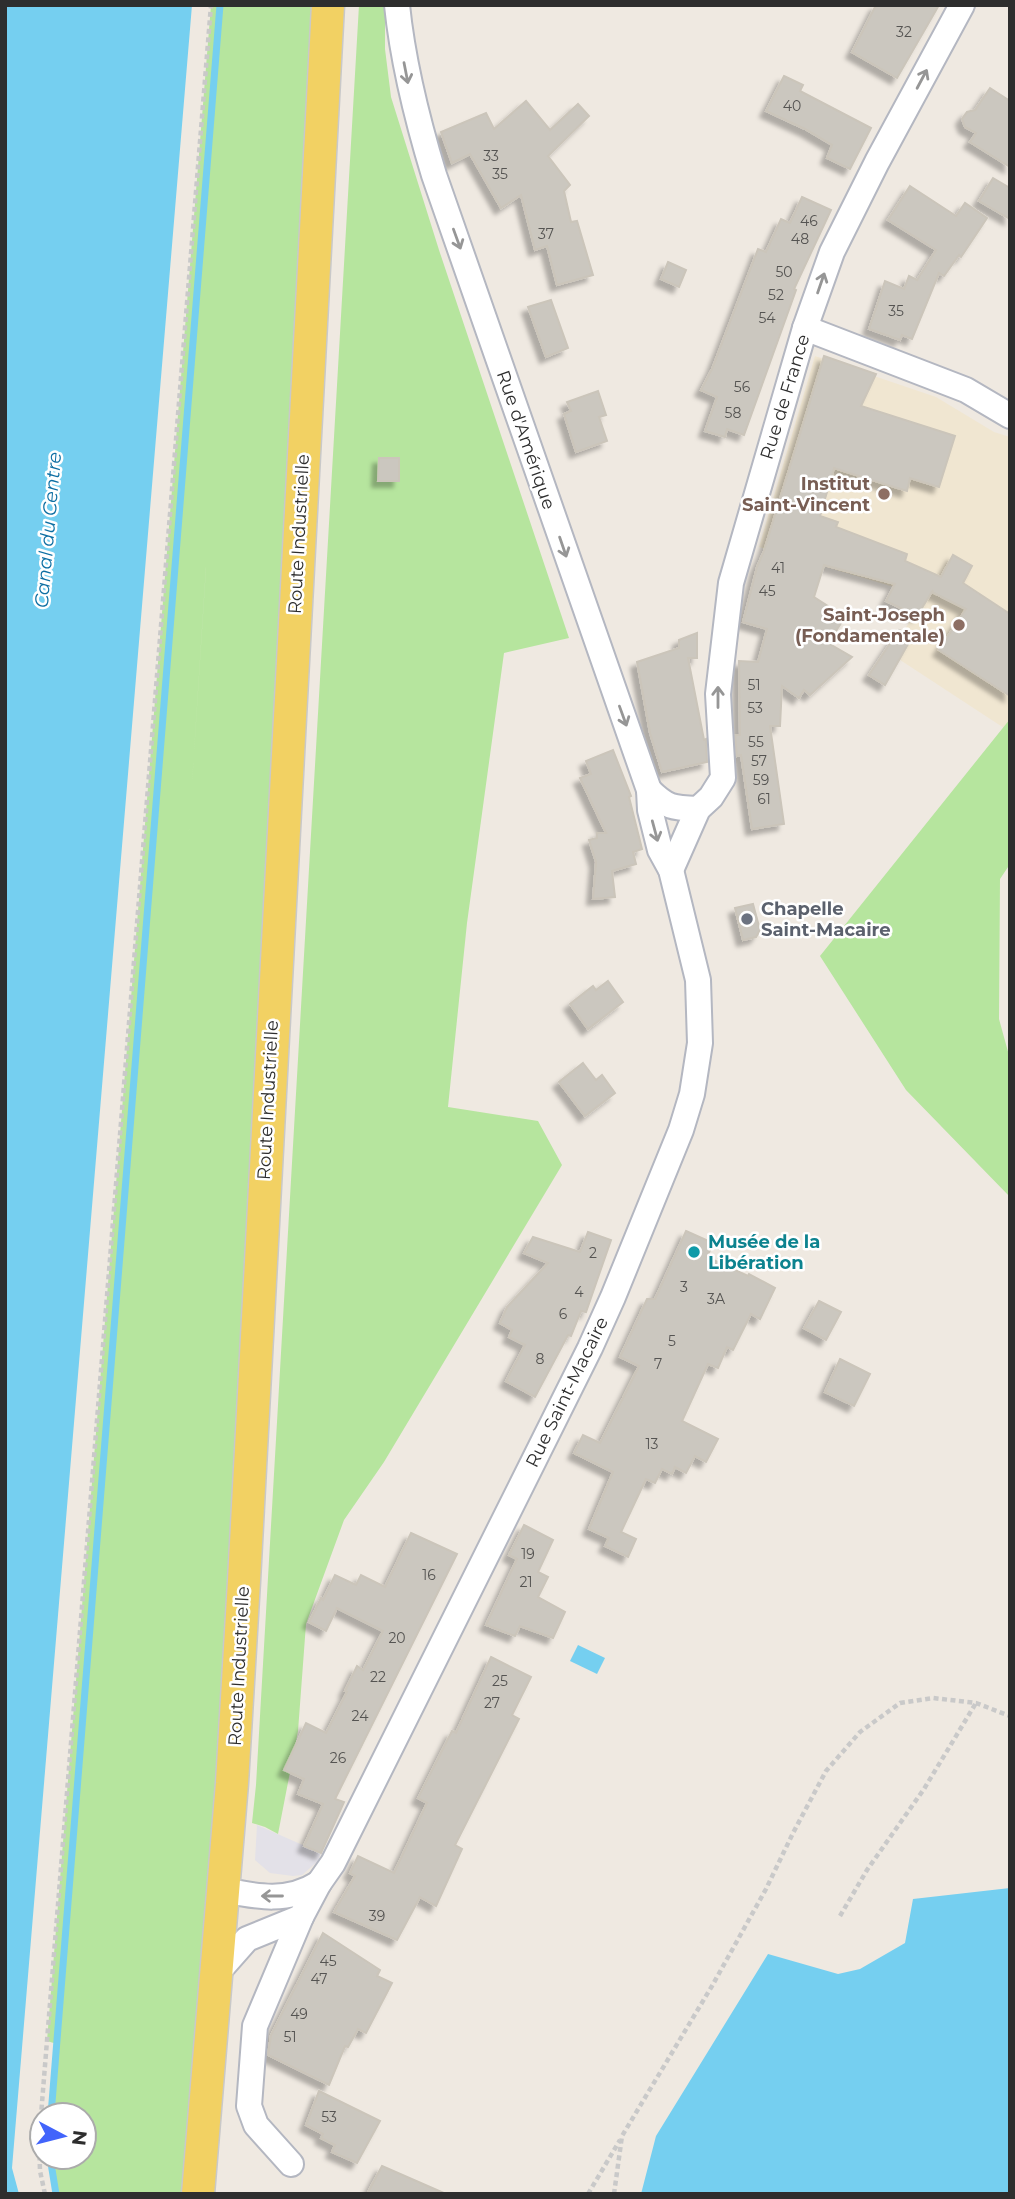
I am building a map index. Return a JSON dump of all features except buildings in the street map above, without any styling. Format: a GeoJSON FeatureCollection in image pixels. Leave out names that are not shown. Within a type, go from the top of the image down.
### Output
{"type":"FeatureCollection","features":[{"type":"Feature","properties":{"kind":"main road","name":"Route Industrielle"},"geometry":{"type":"LineString","coordinates":[[198,2194],[217,1973],[243,1594],[328,5]]}},
{"type":"Feature","properties":{"kind":"street","name":"Rue d'Amérique"},"geometry":{"type":"LineString","coordinates":[[397,5],[401,48],[410,91],[434,175],[649,790],[650,810],[660,850],[671,870]]}},
{"type":"Feature","properties":{"kind":"street","name":"Rue de France"},"geometry":{"type":"LineString","coordinates":[[671,870],[698,809],[711,797],[723,778],[718,694],[724,622],[731,583],[805,328],[832,252],[962,5]]}},
{"type":"Feature","properties":{"kind":"street"},"geometry":{"type":"LineString","coordinates":[[805,328],[966,390],[1010,416]]}},
{"type":"Feature","properties":{"kind":"street"},"geometry":{"type":"LineString","coordinates":[[649,790],[663,805],[676,809],[698,809]]}},
{"type":"Feature","properties":{"kind":"street","name":"Rue Saint-Macaire"},"geometry":{"type":"LineString","coordinates":[[291,2164],[256,2125],[249,2106],[255,2026],[301,1917],[333,1863],[590,1348],[681,1130],[692,1094],[698,1061],[701,1010],[698,980],[671,870]]}},
{"type":"Feature","properties":{"kind":"street"},"geometry":{"type":"LineString","coordinates":[[223,1890],[275,1897],[302,1893],[319,1883]]}},
{"type":"Feature","properties":{"kind":"street"},"geometry":{"type":"LineString","coordinates":[[217,1973],[247,1939],[301,1917]]}},
{"type":"Feature","properties":{"kind":"path"},"geometry":{"type":"LineString","coordinates":[[45,2194],[40,2171],[39,2140],[211,5]]}},
{"type":"Feature","properties":{"kind":"path"},"geometry":{"type":"LineString","coordinates":[[588,2194],[739,1938],[826,1771],[860,1732],[900,1703],[933,1698],[976,1703],[1010,1716]]}},
{"type":"Feature","properties":{"kind":"path"},"geometry":{"type":"LineString","coordinates":[[840,1916],[867,1870],[924,1789],[976,1703]]}},
{"type":"Feature","properties":{"kind":"path"},"geometry":{"type":"LineString","coordinates":[[614,2194],[622,2136]]}},
{"type":"Feature","properties":{"kind":"shaded area","name":"Institut Saint-Vincent"},"geometry":{"type":"Polygon","coordinates":[[[815,356],[936,397],[994,432],[1010,437],[1010,719],[1004,728],[891,654],[924,596],[759,547],[815,356]]]}},
{"type":"Feature","properties":{"kind":"shaded area"},"geometry":{"type":"Polygon","coordinates":[[[257,1825],[321,1853],[318,1861],[302,1875],[270,1873],[255,1860],[257,1825]]]}},
{"type":"Feature","properties":{"kind":"green space"},"geometry":{"type":"Polygon","coordinates":[[[211,5],[328,5],[198,2194],[56,2194],[52,2171],[98,2171],[98,2101],[52,2101],[57,2044],[47,2041],[211,5]]]}},
{"type":"Feature","properties":{"kind":"green space"},"geometry":{"type":"Polygon","coordinates":[[[359,5],[385,5],[385,49],[391,97],[439,250],[569,638],[504,653],[467,923],[448,1107],[538,1121],[562,1165],[384,1462],[344,1520],[306,1624],[298,1731],[278,1834],[252,1823],[359,5]]]}},
{"type":"Feature","properties":{"kind":"green space"},"geometry":{"type":"Polygon","coordinates":[[[1010,719],[1010,864],[1000,879],[999,1019],[1010,1059],[1010,1197],[906,1090],[820,956],[1010,719]]]}},
{"type":"Feature","properties":{"kind":"water","name":"Canal du Centre"},"geometry":{"type":"Polygon","coordinates":[[[5,5],[192,5],[12,2168],[19,2194],[5,2194],[5,5]]]}},
{"type":"Feature","properties":{"kind":"water"},"geometry":{"type":"Polygon","coordinates":[[[578,1645],[605,1658],[597,1674],[570,1661],[578,1645]]]}},
{"type":"Feature","properties":{"kind":"water"},"geometry":{"type":"Polygon","coordinates":[[[1010,1888],[1010,2194],[641,2194],[656,2136],[768,1954],[838,1974],[860,1969],[905,1943],[913,1899],[1010,1888]]]}},
{"type":"Feature","properties":{"kind":"waterway"},"geometry":{"type":"LineString","coordinates":[[52,2101],[220,5]]}},
{"type":"Feature","properties":{"kind":"waterway"},"geometry":{"type":"LineString","coordinates":[[52,2171],[56,2194]]}},
{"type":"Feature","properties":{"kind":"place","name":"Institut Saint-Vincent"},"geometry":{"type":"Point","coordinates":[884,494]}},
{"type":"Feature","properties":{"kind":"place","name":"Saint-Joseph (Fondamentale)"},"geometry":{"type":"Point","coordinates":[959,625]}},
{"type":"Feature","properties":{"kind":"place","name":"Chapelle Saint-Macaire"},"geometry":{"type":"Point","coordinates":[747,919]}},
{"type":"Feature","properties":{"kind":"place","name":"Musée de la Libération"},"geometry":{"type":"Point","coordinates":[694,1252]}}]}
